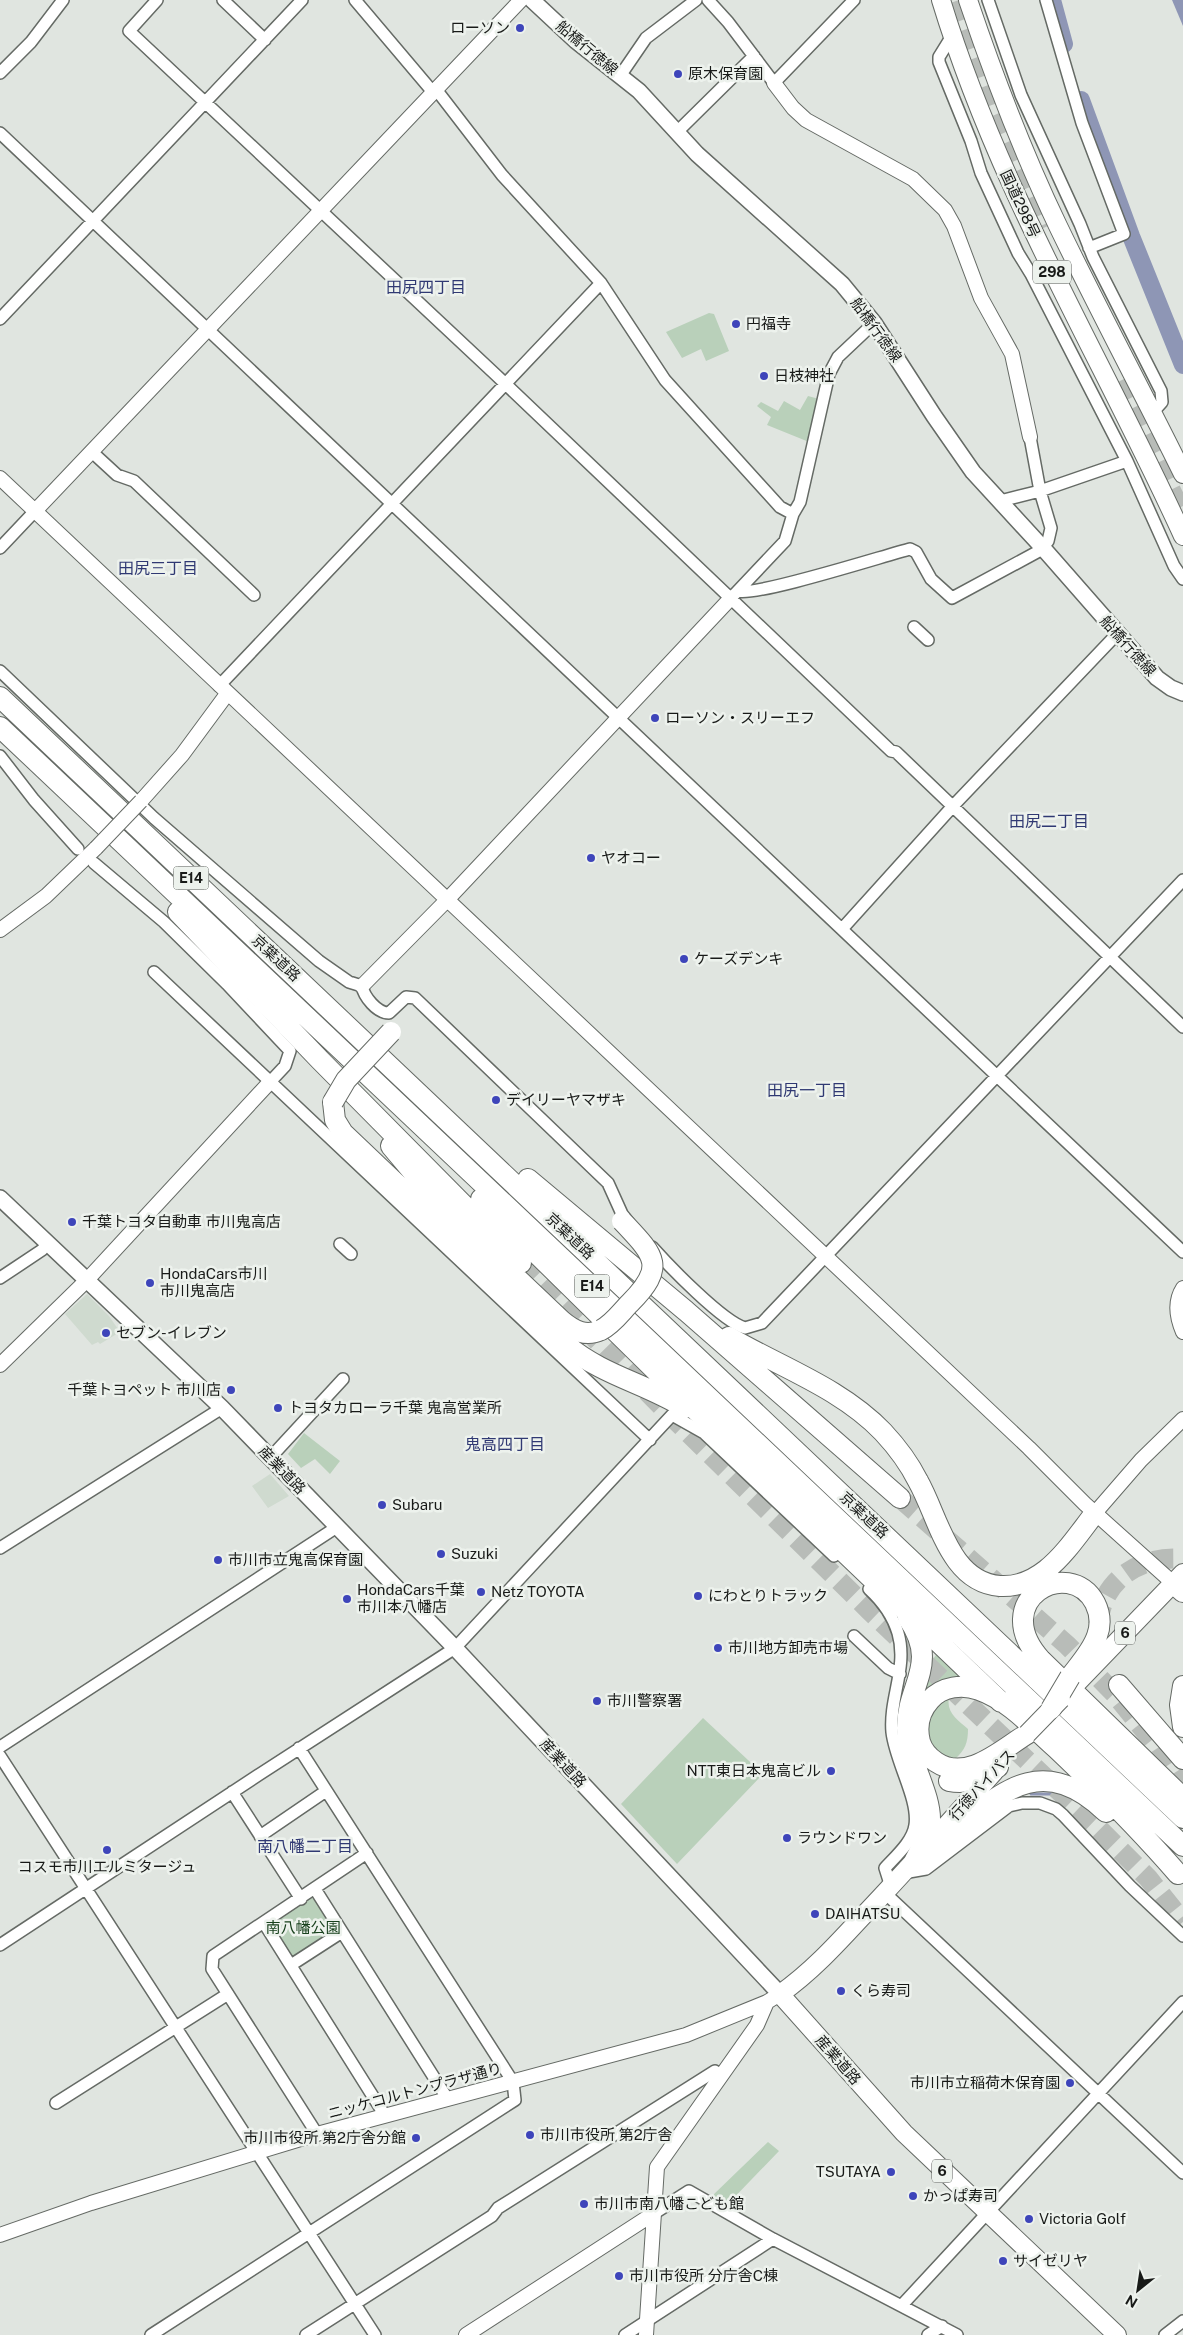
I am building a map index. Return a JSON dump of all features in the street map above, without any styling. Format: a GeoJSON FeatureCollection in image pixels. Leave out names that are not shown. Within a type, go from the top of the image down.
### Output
{"type":"FeatureCollection","features":[{"type":"Feature","properties":{"kind":"highway","name":"京葉道路"},"geometry":{"type":"LineString","coordinates":[[0,697],[1183,1818]]}},
{"type":"Feature","properties":{"kind":"highway","name":"京葉道路"},"geometry":{"type":"LineString","coordinates":[[0,726],[1183,1846]]}},
{"type":"Feature","properties":{"kind":"highway"},"geometry":{"type":"LineString","coordinates":[[54,779],[225,962],[521,1262]]}},
{"type":"Feature","properties":{"kind":"highway"},"geometry":{"type":"LineString","coordinates":[[391,1032],[346,1080],[333,1102],[335,1120],[343,1133],[565,1344],[599,1368],[661,1394],[708,1422]]}},
{"type":"Feature","properties":{"kind":"highway"},"geometry":{"type":"LineString","coordinates":[[340,1047],[481,1199],[708,1422],[880,1584],[1001,1702]]}},
{"type":"Feature","properties":{"kind":"highway"},"geometry":{"type":"LineString","coordinates":[[383,1059],[686,1311],[900,1498]]}},
{"type":"Feature","properties":{"kind":"highway"},"geometry":{"type":"LineString","coordinates":[[320,1060],[444,1210],[566,1325],[575,1330],[586,1333],[602,1330],[611,1323],[649,1280],[652,1271],[652,1260],[648,1249],[622,1221]]}},
{"type":"Feature","properties":{"kind":"highway"},"geometry":{"type":"LineString","coordinates":[[686,1311],[755,1352],[843,1398],[872,1421],[895,1446],[913,1472],[954,1556],[967,1572],[983,1582],[1012,1586],[1021,1584],[1039,1575],[1055,1562],[1095,1513]]}},
{"type":"Feature","properties":{"kind":"highway"},"geometry":{"type":"LineString","coordinates":[[880,1584],[907,1616],[920,1641],[922,1653],[921,1672],[907,1721],[910,1750],[930,1814],[929,1829],[909,1867]]}},
{"type":"Feature","properties":{"kind":"highway"},"geometry":{"type":"LineString","coordinates":[[1051,1709],[1074,1680],[1097,1637],[1099,1613],[1092,1598],[1081,1589],[1069,1584],[1055,1584],[1044,1587],[1035,1593],[1025,1609],[1022,1621],[1028,1642],[1041,1660],[1183,1798]]}},
{"type":"Feature","properties":{"kind":"highway"},"geometry":{"type":"LineString","coordinates":[[1119,1685],[1183,1759]]}},
{"type":"Feature","properties":{"kind":"highway"},"geometry":{"type":"LineString","coordinates":[[1183,1686],[1180,1705],[1183,1727]]}},
{"type":"Feature","properties":{"kind":"highway"},"geometry":{"type":"LineString","coordinates":[[1027,1734],[976,1765],[960,1769],[940,1765],[924,1750],[919,1736],[918,1720],[926,1704],[938,1693],[952,1688],[970,1688],[990,1695],[1021,1716],[1091,1782],[1139,1829],[1181,1877]]}},
{"type":"Feature","properties":{"kind":"highway"},"geometry":{"type":"LineString","coordinates":[[910,1750],[924,1768],[938,1777],[954,1782],[982,1778],[998,1767]]}},
{"type":"Feature","properties":{"kind":"highway"},"geometry":{"type":"LineString","coordinates":[[909,1867],[1001,1794],[1020,1784],[1042,1781],[1065,1784],[1088,1797],[1181,1877]]}},
{"type":"Feature","properties":{"kind":"main road","name":"船橋行徳線"},"geometry":{"type":"LineString","coordinates":[[532,0],[576,41],[639,91],[698,154],[842,284],[874,323],[963,458],[1157,678],[1181,694]]}},
{"type":"Feature","properties":{"kind":"main road","name":"国道298号"},"geometry":{"type":"LineString","coordinates":[[941,0],[981,116],[1011,187],[1183,536]]}},
{"type":"Feature","properties":{"kind":"main road","name":"国道298号"},"geometry":{"type":"LineString","coordinates":[[969,0],[1005,105],[1031,167],[1058,226],[1183,474]]}},
{"type":"Feature","properties":{"kind":"main road","name":"産業道路"},"geometry":{"type":"LineString","coordinates":[[0,1198],[222,1408],[455,1648],[774,1998],[904,2134],[1117,2335]]}},
{"type":"Feature","properties":{"kind":"main road","name":"6"},"geometry":{"type":"LineString","coordinates":[[1074,1680],[1180,1583]]}},
{"type":"Feature","properties":{"kind":"main road","name":"行徳バイパス"},"geometry":{"type":"LineString","coordinates":[[774,1998],[803,1978],[888,1890],[1051,1709]]}},
{"type":"Feature","properties":{"kind":"street"},"geometry":{"type":"LineString","coordinates":[[2,66],[31,42],[63,0]]}},
{"type":"Feature","properties":{"kind":"street"},"geometry":{"type":"LineString","coordinates":[[157,0],[129,31],[205,100],[504,384],[734,595],[884,744],[896,752],[1183,1027]]}},
{"type":"Feature","properties":{"kind":"street"},"geometry":{"type":"LineString","coordinates":[[223,0],[265,40]]}},
{"type":"Feature","properties":{"kind":"street"},"geometry":{"type":"LineString","coordinates":[[0,319],[205,100],[302,0]]}},
{"type":"Feature","properties":{"kind":"street"},"geometry":{"type":"LineString","coordinates":[[356,0],[434,90],[502,175],[601,283],[665,380],[780,507],[793,514]]}},
{"type":"Feature","properties":{"kind":"street"},"geometry":{"type":"LineString","coordinates":[[0,548],[521,0]]}},
{"type":"Feature","properties":{"kind":"street"},"geometry":{"type":"LineString","coordinates":[[620,76],[646,38],[696,0]]}},
{"type":"Feature","properties":{"kind":"street"},"geometry":{"type":"LineString","coordinates":[[708,0],[754,56],[792,108],[806,120],[913,180],[946,210],[954,226],[981,298],[1012,354],[1040,491],[1051,528],[1051,534],[1043,548],[952,598],[931,579],[916,552],[910,549],[771,587],[734,595]]}},
{"type":"Feature","properties":{"kind":"street"},"geometry":{"type":"LineString","coordinates":[[774,83],[854,0]]}},
{"type":"Feature","properties":{"kind":"street"},"geometry":{"type":"LineString","coordinates":[[969,0],[980,4],[989,2],[1021,95],[1089,248],[1130,334],[1140,348],[1161,390],[1162,402],[1153,412]]}},
{"type":"Feature","properties":{"kind":"street"},"geometry":{"type":"LineString","coordinates":[[1046,0],[1082,123],[1124,234],[1089,248]]}},
{"type":"Feature","properties":{"kind":"street"},"geometry":{"type":"LineString","coordinates":[[952,36],[939,57],[939,62],[971,141],[981,173],[1018,253],[1031,274],[1126,461],[1170,557],[1183,579]]}},
{"type":"Feature","properties":{"kind":"street"},"geometry":{"type":"LineString","coordinates":[[677,132],[754,56]]}},
{"type":"Feature","properties":{"kind":"street"},"geometry":{"type":"LineString","coordinates":[[0,133],[1183,1252]]}},
{"type":"Feature","properties":{"kind":"street"},"geometry":{"type":"LineString","coordinates":[[0,930],[46,896],[141,801],[182,755],[223,690],[504,384],[601,283]]}},
{"type":"Feature","properties":{"kind":"street"},"geometry":{"type":"LineString","coordinates":[[362,986],[447,900],[785,541],[793,514],[800,502],[829,374],[838,357],[874,323]]}},
{"type":"Feature","properties":{"kind":"street"},"geometry":{"type":"LineString","coordinates":[[92,452],[116,475],[134,481],[254,595]]}},
{"type":"Feature","properties":{"kind":"street"},"geometry":{"type":"LineString","coordinates":[[1000,501],[1040,491],[1126,461]]}},
{"type":"Feature","properties":{"kind":"street"},"geometry":{"type":"LineString","coordinates":[[0,478],[1095,1513],[1180,1583]]}},
{"type":"Feature","properties":{"kind":"street"},"geometry":{"type":"LineString","coordinates":[[914,627],[928,640]]}},
{"type":"Feature","properties":{"kind":"street"},"geometry":{"type":"LineString","coordinates":[[842,929],[953,806],[1118,634]]}},
{"type":"Feature","properties":{"kind":"street"},"geometry":{"type":"LineString","coordinates":[[0,671],[154,818],[320,961],[349,982],[362,986]]}},
{"type":"Feature","properties":{"kind":"street"},"geometry":{"type":"LineString","coordinates":[[0,756],[34,800],[78,849]]}},
{"type":"Feature","properties":{"kind":"street"},"geometry":{"type":"LineString","coordinates":[[0,1365],[87,1280],[285,1066],[290,1051],[227,984],[171,929],[94,863]]}},
{"type":"Feature","properties":{"kind":"street"},"geometry":{"type":"LineString","coordinates":[[362,986],[364,996],[386,1014],[392,1011],[406,997],[415,998],[608,1183],[627,1221],[697,1292],[738,1326],[751,1328],[762,1323],[1183,880]]}},
{"type":"Feature","properties":{"kind":"street"},"geometry":{"type":"LineString","coordinates":[[154,972],[650,1440]]}},
{"type":"Feature","properties":{"kind":"street"},"geometry":{"type":"LineString","coordinates":[[0,1278],[42,1250],[48,1243]]}},
{"type":"Feature","properties":{"kind":"street"},"geometry":{"type":"LineString","coordinates":[[340,1244],[351,1254]]}},
{"type":"Feature","properties":{"kind":"street"},"geometry":{"type":"LineString","coordinates":[[1183,1288],[1177,1303],[1178,1320],[1183,1332]]}},
{"type":"Feature","properties":{"kind":"street"},"geometry":{"type":"LineString","coordinates":[[270,1458],[343,1379]]}},
{"type":"Feature","properties":{"kind":"street"},"geometry":{"type":"LineString","coordinates":[[0,1548],[222,1408]]}},
{"type":"Feature","properties":{"kind":"street"},"geometry":{"type":"LineString","coordinates":[[0,1945],[298,1748],[455,1648],[672,1415],[704,1433],[880,1600],[891,1616],[898,1632],[902,1654],[900,1674],[893,1705],[892,1732],[916,1818],[912,1836],[885,1868],[888,1890],[1183,2173]]}},
{"type":"Feature","properties":{"kind":"street"},"geometry":{"type":"LineString","coordinates":[[1095,1513],[1141,1460],[1183,1419]]}},
{"type":"Feature","properties":{"kind":"street"},"geometry":{"type":"LineString","coordinates":[[0,1747],[337,1527]]}},
{"type":"Feature","properties":{"kind":"street"},"geometry":{"type":"LineString","coordinates":[[854,1636],[888,1668],[900,1674]]}},
{"type":"Feature","properties":{"kind":"street"},"geometry":{"type":"LineString","coordinates":[[152,2335],[515,2100],[513,2082],[298,1748]]}},
{"type":"Feature","properties":{"kind":"street"},"geometry":{"type":"LineString","coordinates":[[0,1756],[375,2335]]}},
{"type":"Feature","properties":{"kind":"street"},"geometry":{"type":"LineString","coordinates":[[260,1836],[326,1791]]}},
{"type":"Feature","properties":{"kind":"street"},"geometry":{"type":"LineString","coordinates":[[232,1792],[301,1899]]}},
{"type":"Feature","properties":{"kind":"street"},"geometry":{"type":"LineString","coordinates":[[909,1867],[926,1869],[976,1832],[1002,1809],[1022,1803],[1040,1803],[1056,1809],[1063,1815],[1130,1886],[1183,1936]]}},
{"type":"Feature","properties":{"kind":"street"},"geometry":{"type":"LineString","coordinates":[[317,2134],[212,1969],[213,1956],[301,1899],[367,1853]]}},
{"type":"Feature","properties":{"kind":"street"},"geometry":{"type":"LineString","coordinates":[[315,1889],[448,2098]]}},
{"type":"Feature","properties":{"kind":"street"},"geometry":{"type":"LineString","coordinates":[[264,1923],[384,2114]]}},
{"type":"Feature","properties":{"kind":"street"},"geometry":{"type":"LineString","coordinates":[[291,1965],[342,1932]]}},
{"type":"Feature","properties":{"kind":"street"},"geometry":{"type":"LineString","coordinates":[[56,2103],[228,1994]]}},
{"type":"Feature","properties":{"kind":"street"},"geometry":{"type":"LineString","coordinates":[[647,2328],[657,2167],[774,1998]]}},
{"type":"Feature","properties":{"kind":"street","name":"ニッケコルトンプラザ通り"},"geometry":{"type":"LineString","coordinates":[[0,2234],[78,2207],[257,2151],[384,2114],[513,2082],[686,2035],[774,1998]]}},
{"type":"Feature","properties":{"kind":"street"},"geometry":{"type":"LineString","coordinates":[[902,2305],[986,2212],[1183,2002]]}},
{"type":"Feature","properties":{"kind":"street"},"geometry":{"type":"LineString","coordinates":[[306,2335],[492,2216],[498,2208],[581,2154],[715,2071],[721,2075]]}},
{"type":"Feature","properties":{"kind":"street"},"geometry":{"type":"LineString","coordinates":[[466,2335],[689,2191],[773,2239],[957,2335]]}},
{"type":"Feature","properties":{"kind":"street"},"geometry":{"type":"LineString","coordinates":[[625,2335],[647,2328],[773,2239]]}},
{"type":"Feature","properties":{"kind":"street"},"geometry":{"type":"LineString","coordinates":[[1165,2335],[1183,2322]]}},
{"type":"Feature","properties":{"kind":"street"},"geometry":{"type":"LineString","coordinates":[[928,2335],[942,2326]]}},
{"type":"Feature","properties":{"kind":"shaded area"},"geometry":{"type":"Polygon","coordinates":[[[87,1294],[109,1316],[120,1332],[100,1344],[98,1342],[92,1345],[65,1314],[87,1294]]]}},
{"type":"Feature","properties":{"kind":"shaded area"},"geometry":{"type":"Polygon","coordinates":[[[270,1474],[289,1496],[268,1508],[252,1486],[270,1474]]]}},
{"type":"Feature","properties":{"kind":"green space"},"geometry":{"type":"Polygon","coordinates":[[[709,313],[714,314],[729,351],[706,361],[701,349],[682,358],[666,332],[709,313]]]}},
{"type":"Feature","properties":{"kind":"green space"},"geometry":{"type":"Polygon","coordinates":[[[808,396],[819,399],[809,442],[767,425],[771,417],[757,406],[761,402],[778,411],[784,401],[800,410],[808,396]]]}},
{"type":"Feature","properties":{"kind":"green space"},"geometry":{"type":"Polygon","coordinates":[[[304,1433],[340,1461],[330,1474],[315,1459],[301,1468],[288,1454],[304,1433]]]}},
{"type":"Feature","properties":{"kind":"green space"},"geometry":{"type":"Polygon","coordinates":[[[938,1652],[963,1676],[926,1690],[924,1687],[931,1662],[938,1652]]]}},
{"type":"Feature","properties":{"kind":"green space"},"geometry":{"type":"Polygon","coordinates":[[[949,1698],[951,1712],[968,1729],[965,1746],[955,1759],[937,1751],[929,1736],[930,1717],[933,1708],[938,1700],[949,1698]]]}},
{"type":"Feature","properties":{"kind":"green space"},"geometry":{"type":"Polygon","coordinates":[[[703,1718],[763,1774],[677,1864],[621,1804],[703,1718]]]}},
{"type":"Feature","properties":{"kind":"green space","name":"南八幡公園"},"geometry":{"type":"Polygon","coordinates":[[[311,1898],[316,1899],[335,1929],[334,1933],[295,1959],[290,1958],[271,1924],[311,1898]]]}},
{"type":"Feature","properties":{"kind":"green space"},"geometry":{"type":"Polygon","coordinates":[[[768,2142],[779,2151],[726,2206],[712,2196],[768,2142]]]}},
{"type":"Feature","properties":{"kind":"water"},"geometry":{"type":"Polygon","coordinates":[[[1172,0],[1183,0],[1183,26],[1172,0]]]}},
{"type":"Feature","properties":{"kind":"waterway"},"geometry":{"type":"LineString","coordinates":[[1052,0],[1064,44]]}},
{"type":"Feature","properties":{"kind":"waterway"},"geometry":{"type":"LineString","coordinates":[[1081,100],[1131,236],[1183,365]]}},
{"type":"Feature","properties":{"kind":"waterway"},"geometry":{"type":"LineString","coordinates":[[1031,1794],[1059,1794]]}},
{"type":"Feature","properties":{"kind":"tunnel"},"geometry":{"type":"LineString","coordinates":[[959,0],[997,108],[1048,226]]}},
{"type":"Feature","properties":{"kind":"tunnel"},"geometry":{"type":"LineString","coordinates":[[1118,382],[1183,515]]}},
{"type":"Feature","properties":{"kind":"tunnel"},"geometry":{"type":"LineString","coordinates":[[521,1263],[665,1410],[870,1611],[1097,1827],[1148,1878],[1183,1922]]}},
{"type":"Feature","properties":{"kind":"tunnel"},"geometry":{"type":"LineString","coordinates":[[900,1498],[1067,1645],[1115,1694],[1156,1745],[1183,1787]]}},
{"type":"Feature","properties":{"kind":"tunnel"},"geometry":{"type":"LineString","coordinates":[[1098,1624],[1101,1608],[1107,1594],[1126,1573],[1153,1561],[1183,1559]]}},
{"type":"Feature","properties":{"kind":"place","name":"ローソン"},"geometry":{"type":"Point","coordinates":[520,28]}},
{"type":"Feature","properties":{"kind":"place","name":"原木保育園"},"geometry":{"type":"Point","coordinates":[678,74]}},
{"type":"Feature","properties":{"kind":"place","name":"円福寺"},"geometry":{"type":"Point","coordinates":[736,324]}},
{"type":"Feature","properties":{"kind":"place","name":"日枝神社"},"geometry":{"type":"Point","coordinates":[764,376]}},
{"type":"Feature","properties":{"kind":"place","name":"ローソン・スリーエフ"},"geometry":{"type":"Point","coordinates":[655,718]}},
{"type":"Feature","properties":{"kind":"place","name":"ヤオコー"},"geometry":{"type":"Point","coordinates":[591,858]}},
{"type":"Feature","properties":{"kind":"place","name":"ケーズデンキ"},"geometry":{"type":"Point","coordinates":[684,959]}},
{"type":"Feature","properties":{"kind":"place","name":"デイリーヤマザキ"},"geometry":{"type":"Point","coordinates":[496,1100]}},
{"type":"Feature","properties":{"kind":"place","name":"千葉トヨタ自動車 市川鬼高店"},"geometry":{"type":"Point","coordinates":[72,1222]}},
{"type":"Feature","properties":{"kind":"place","name":"HondaCars市川 市川鬼高店"},"geometry":{"type":"Point","coordinates":[150,1283]}},
{"type":"Feature","properties":{"kind":"place","name":"セブン-イレブン"},"geometry":{"type":"Point","coordinates":[106,1333]}},
{"type":"Feature","properties":{"kind":"place","name":"千葉トヨペット 市川店"},"geometry":{"type":"Point","coordinates":[231,1390]}},
{"type":"Feature","properties":{"kind":"place","name":"トヨタカローラ千葉 鬼高営業所"},"geometry":{"type":"Point","coordinates":[278,1408]}},
{"type":"Feature","properties":{"kind":"place","name":"Subaru"},"geometry":{"type":"Point","coordinates":[382,1505]}},
{"type":"Feature","properties":{"kind":"place","name":"Suzuki"},"geometry":{"type":"Point","coordinates":[441,1554]}},
{"type":"Feature","properties":{"kind":"place","name":"市川市立鬼高保育園"},"geometry":{"type":"Point","coordinates":[218,1560]}},
{"type":"Feature","properties":{"kind":"place","name":"Netz TOYOTA"},"geometry":{"type":"Point","coordinates":[481,1592]}},
{"type":"Feature","properties":{"kind":"place","name":"にわとりトラック"},"geometry":{"type":"Point","coordinates":[698,1596]}},
{"type":"Feature","properties":{"kind":"place","name":"HondaCars千葉 市川本八幡店"},"geometry":{"type":"Point","coordinates":[347,1599]}},
{"type":"Feature","properties":{"kind":"place","name":"市川地方卸売市場"},"geometry":{"type":"Point","coordinates":[718,1648]}},
{"type":"Feature","properties":{"kind":"place","name":"市川警察署"},"geometry":{"type":"Point","coordinates":[597,1701]}},
{"type":"Feature","properties":{"kind":"place","name":"NTT東日本鬼高ビル"},"geometry":{"type":"Point","coordinates":[831,1771]}},
{"type":"Feature","properties":{"kind":"place","name":"ラウンドワン"},"geometry":{"type":"Point","coordinates":[787,1838]}},
{"type":"Feature","properties":{"kind":"place","name":"コスモ市川エルミタージュ"},"geometry":{"type":"Point","coordinates":[107,1850]}},
{"type":"Feature","properties":{"kind":"place","name":"DAIHATSU"},"geometry":{"type":"Point","coordinates":[815,1914]}},
{"type":"Feature","properties":{"kind":"place","name":"くら寿司"},"geometry":{"type":"Point","coordinates":[841,1991]}},
{"type":"Feature","properties":{"kind":"place","name":"市川市立稲荷木保育園"},"geometry":{"type":"Point","coordinates":[1070,2083]}},
{"type":"Feature","properties":{"kind":"place","name":"市川市役所 第2庁舎"},"geometry":{"type":"Point","coordinates":[530,2135]}},
{"type":"Feature","properties":{"kind":"place","name":"市川市役所 第2庁舎分館"},"geometry":{"type":"Point","coordinates":[416,2138]}},
{"type":"Feature","properties":{"kind":"place","name":"TSUTAYA"},"geometry":{"type":"Point","coordinates":[891,2172]}},
{"type":"Feature","properties":{"kind":"place","name":"かっぱ寿司"},"geometry":{"type":"Point","coordinates":[913,2196]}},
{"type":"Feature","properties":{"kind":"place","name":"市川市南八幡こども館"},"geometry":{"type":"Point","coordinates":[584,2204]}},
{"type":"Feature","properties":{"kind":"place","name":"Victoria Golf"},"geometry":{"type":"Point","coordinates":[1029,2219]}},
{"type":"Feature","properties":{"kind":"place","name":"サイゼリヤ"},"geometry":{"type":"Point","coordinates":[1003,2261]}},
{"type":"Feature","properties":{"kind":"place","name":"市川市役所 分庁舎C棟"},"geometry":{"type":"Point","coordinates":[619,2276]}},
{"type":"Feature","properties":{"kind":"district","name":"田尻四丁目"},"geometry":{"type":"Point","coordinates":[426,287]}},
{"type":"Feature","properties":{"kind":"district","name":"田尻三丁目"},"geometry":{"type":"Point","coordinates":[158,568]}},
{"type":"Feature","properties":{"kind":"district","name":"田尻二丁目"},"geometry":{"type":"Point","coordinates":[1049,821]}},
{"type":"Feature","properties":{"kind":"district","name":"田尻一丁目"},"geometry":{"type":"Point","coordinates":[807,1090]}},
{"type":"Feature","properties":{"kind":"district","name":"鬼高四丁目"},"geometry":{"type":"Point","coordinates":[505,1444]}},
{"type":"Feature","properties":{"kind":"district","name":"南八幡二丁目"},"geometry":{"type":"Point","coordinates":[305,1846]}}]}
